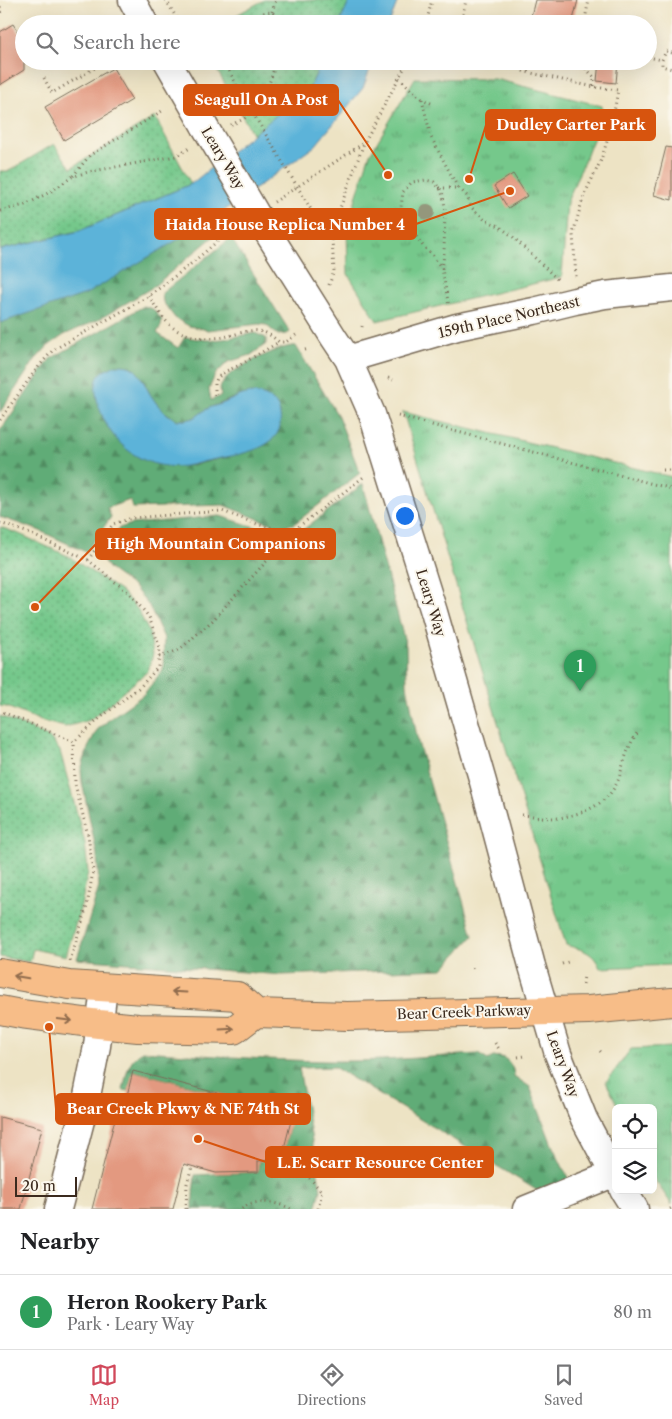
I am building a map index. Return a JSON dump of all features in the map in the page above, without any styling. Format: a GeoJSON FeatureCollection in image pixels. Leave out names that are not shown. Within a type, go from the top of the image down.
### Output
{"type":"FeatureCollection","features":[{"type":"Feature","properties":{"kind":"main road"},"geometry":{"type":"LineString","coordinates":[[0,974],[69,985],[237,996],[256,1013],[234,1030],[138,1028],[0,1010]]}},
{"type":"Feature","properties":{"kind":"main road","name":"Bear Creek Parkway"},"geometry":{"type":"LineString","coordinates":[[256,1013],[347,1016],[589,1010],[672,1002]]}},
{"type":"Feature","properties":{"kind":"street"},"geometry":{"type":"LineString","coordinates":[[132,0],[140,15]]}},
{"type":"Feature","properties":{"kind":"street","name":"Leary Way"},"geometry":{"type":"LineString","coordinates":[[172,70],[256,217],[348,359],[372,414],[434,612],[483,782],[544,1010],[576,1102],[612,1172]]}},
{"type":"Feature","properties":{"kind":"street","name":"159th Place Northeast"},"geometry":{"type":"LineString","coordinates":[[348,359],[457,327],[598,297],[672,288]]}},
{"type":"Feature","properties":{"kind":"street"},"geometry":{"type":"LineString","coordinates":[[58,1209],[86,1101],[97,1046],[104,988]]}},
{"type":"Feature","properties":{"kind":"street"},"geometry":{"type":"LineString","coordinates":[[526,1209],[612,1183]]}},
{"type":"Feature","properties":{"kind":"street","name":"Leary Way"},"geometry":{"type":"LineString","coordinates":[[625,1194],[635,1209]]}},
{"type":"Feature","properties":{"kind":"path"},"geometry":{"type":"LineString","coordinates":[[166,0],[175,15]]}},
{"type":"Feature","properties":{"kind":"path"},"geometry":{"type":"LineString","coordinates":[[272,12],[276,0]]}},
{"type":"Feature","properties":{"kind":"path"},"geometry":{"type":"LineString","coordinates":[[429,15],[432,0]]}},
{"type":"Feature","properties":{"kind":"path"},"geometry":{"type":"LineString","coordinates":[[463,15],[466,0]]}},
{"type":"Feature","properties":{"kind":"path"},"geometry":{"type":"LineString","coordinates":[[586,15],[589,0]]}},
{"type":"Feature","properties":{"kind":"path"},"geometry":{"type":"LineString","coordinates":[[0,7],[2,11],[0,12]]}},
{"type":"Feature","properties":{"kind":"path"},"geometry":{"type":"LineString","coordinates":[[261,15],[262,13],[272,12]]}},
{"type":"Feature","properties":{"kind":"path"},"geometry":{"type":"LineString","coordinates":[[672,53],[666,51],[662,60],[662,66],[672,69]]}},
{"type":"Feature","properties":{"kind":"path"},"geometry":{"type":"LineString","coordinates":[[657,59],[662,60]]}},
{"type":"Feature","properties":{"kind":"path"},"geometry":{"type":"LineString","coordinates":[[44,78],[52,93],[91,70]]}},
{"type":"Feature","properties":{"kind":"path"},"geometry":{"type":"LineString","coordinates":[[229,70],[240,92],[312,211],[319,221],[331,224]]}},
{"type":"Feature","properties":{"kind":"path"},"geometry":{"type":"LineString","coordinates":[[72,177],[88,172],[176,156],[207,134],[248,116],[270,85],[273,70]]}},
{"type":"Feature","properties":{"kind":"path"},"geometry":{"type":"LineString","coordinates":[[329,287],[334,271],[331,224],[339,211],[364,143],[403,70]]}},
{"type":"Feature","properties":{"kind":"path"},"geometry":{"type":"LineString","coordinates":[[521,70],[594,87],[618,90],[611,128],[601,160],[583,198],[574,234],[576,277]]}},
{"type":"Feature","properties":{"kind":"path"},"geometry":{"type":"LineString","coordinates":[[588,70],[594,76],[594,87]]}},
{"type":"Feature","properties":{"kind":"path"},"geometry":{"type":"LineString","coordinates":[[399,78],[422,99],[432,104]]}},
{"type":"Feature","properties":{"kind":"path"},"geometry":{"type":"LineString","coordinates":[[422,99],[431,137],[471,207],[485,220],[511,234],[560,281]]}},
{"type":"Feature","properties":{"kind":"path"},"geometry":{"type":"LineString","coordinates":[[0,211],[25,205],[50,192],[72,177],[90,155],[162,111]]}},
{"type":"Feature","properties":{"kind":"path"},"geometry":{"type":"LineString","coordinates":[[0,420],[52,350],[149,296],[192,264],[226,234],[256,217],[364,143]]}},
{"type":"Feature","properties":{"kind":"path"},"geometry":{"type":"LineString","coordinates":[[442,269],[434,256],[423,246],[406,223],[401,207],[403,192],[412,182],[426,180],[434,182],[442,192],[446,207],[442,269],[449,308],[457,327]]}},
{"type":"Feature","properties":{"kind":"path"},"geometry":{"type":"LineString","coordinates":[[439,188],[459,188]]}},
{"type":"Feature","properties":{"kind":"path"},"geometry":{"type":"LineString","coordinates":[[149,296],[162,316],[175,329],[188,335],[211,338],[227,337],[253,330],[270,334],[279,342]]}},
{"type":"Feature","properties":{"kind":"path"},"geometry":{"type":"LineString","coordinates":[[216,395],[215,384],[221,374],[279,342],[286,342],[296,335]]}},
{"type":"Feature","properties":{"kind":"path"},"geometry":{"type":"LineString","coordinates":[[388,378],[393,380]]}},
{"type":"Feature","properties":{"kind":"path"},"geometry":{"type":"LineString","coordinates":[[398,416],[672,489]]}},
{"type":"Feature","properties":{"kind":"path"},"geometry":{"type":"LineString","coordinates":[[663,470],[672,470]]}},
{"type":"Feature","properties":{"kind":"path"},"geometry":{"type":"LineString","coordinates":[[159,657],[179,650],[212,621],[294,530],[365,476]]}},
{"type":"Feature","properties":{"kind":"path"},"geometry":{"type":"LineString","coordinates":[[88,560],[113,524],[132,518],[222,511],[282,531],[294,530]]}},
{"type":"Feature","properties":{"kind":"path"},"geometry":{"type":"LineString","coordinates":[[0,523],[26,532],[88,560],[129,593],[149,617],[160,648],[158,667],[141,686],[100,718],[74,742],[75,784],[88,835],[93,871],[87,906],[70,963]]}},
{"type":"Feature","properties":{"kind":"path"},"geometry":{"type":"LineString","coordinates":[[0,711],[74,742]]}},
{"type":"Feature","properties":{"kind":"path"},"geometry":{"type":"LineString","coordinates":[[522,815],[559,818],[594,808],[607,798],[618,780],[630,745],[638,732]]}},
{"type":"Feature","properties":{"kind":"path"},"geometry":{"type":"LineString","coordinates":[[562,964],[568,962]]}},
{"type":"Feature","properties":{"kind":"path"},"geometry":{"type":"LineString","coordinates":[[582,984],[584,975]]}},
{"type":"Feature","properties":{"kind":"path"},"geometry":{"type":"LineString","coordinates":[[495,1043],[499,1049]]}},
{"type":"Feature","properties":{"kind":"path"},"geometry":{"type":"LineString","coordinates":[[518,1058],[525,1056]]}},
{"type":"Feature","properties":{"kind":"path"},"geometry":{"type":"LineString","coordinates":[[281,1158],[298,1167],[309,1176],[322,1192],[318,1209]]}},
{"type":"Feature","properties":{"kind":"path"},"geometry":{"type":"LineString","coordinates":[[186,1209],[187,1184],[192,1166]]}},
{"type":"Feature","properties":{"kind":"path"},"geometry":{"type":"LineString","coordinates":[[242,1209],[253,1203],[264,1202],[286,1206],[291,1209]]}},
{"type":"Feature","properties":{"kind":"green space"},"geometry":{"type":"Polygon","coordinates":[[[264,0],[350,0],[343,15],[236,15],[264,0]]]}},
{"type":"Feature","properties":{"kind":"green space"},"geometry":{"type":"Polygon","coordinates":[[[217,70],[318,70],[309,89],[253,135],[217,70]]]}},
{"type":"Feature","properties":{"kind":"green space"},"geometry":{"type":"Polygon","coordinates":[[[415,78],[495,79],[602,106],[603,116],[567,202],[562,277],[377,321],[348,274],[347,227],[369,156],[415,78]]]}},
{"type":"Feature","properties":{"kind":"green space"},"geometry":{"type":"Polygon","coordinates":[[[155,117],[191,184],[79,231],[0,250],[0,171],[9,171],[54,144],[71,168],[155,117]]]}},
{"type":"Feature","properties":{"kind":"green space"},"geometry":{"type":"Polygon","coordinates":[[[219,215],[225,227],[153,287],[98,320],[64,335],[48,346],[35,360],[0,412],[0,318],[219,215]]]}},
{"type":"Feature","properties":{"kind":"green space"},"geometry":{"type":"Polygon","coordinates":[[[231,238],[290,332],[287,334],[278,335],[266,325],[259,324],[208,330],[189,326],[175,318],[163,302],[162,293],[231,238]]]}},
{"type":"Feature","properties":{"kind":"green space"},"geometry":{"type":"Polygon","coordinates":[[[144,306],[153,309],[162,320],[157,333],[178,348],[185,337],[207,340],[255,333],[266,338],[266,344],[251,355],[228,362],[215,375],[209,389],[211,400],[221,396],[220,388],[225,379],[234,371],[272,352],[296,346],[338,416],[360,473],[294,524],[282,526],[266,522],[223,505],[133,508],[130,500],[107,508],[111,517],[86,552],[38,530],[0,517],[0,430],[50,359],[144,306]],[[130,366],[189,466],[234,455],[233,398],[209,408],[193,419],[177,420],[163,411],[152,398],[141,377],[130,366]]]}},
{"type":"Feature","properties":{"kind":"green space"},"geometry":{"type":"Polygon","coordinates":[[[403,412],[672,477],[672,965],[600,968],[590,955],[582,950],[566,945],[403,412]]]}},
{"type":"Feature","properties":{"kind":"green space"},"geometry":{"type":"Polygon","coordinates":[[[363,484],[406,646],[407,685],[418,742],[473,936],[443,969],[282,975],[77,959],[99,887],[97,855],[81,770],[89,745],[97,730],[143,695],[163,670],[164,638],[149,606],[134,587],[109,569],[102,560],[103,549],[119,528],[132,524],[220,516],[281,535],[300,532],[363,484]]]}},
{"type":"Feature","properties":{"kind":"green space"},"geometry":{"type":"Polygon","coordinates":[[[0,527],[68,556],[122,592],[138,610],[149,632],[153,654],[148,671],[90,720],[65,727],[41,721],[0,706],[0,527]]]}},
{"type":"Feature","properties":{"kind":"green space"},"geometry":{"type":"Polygon","coordinates":[[[0,716],[51,739],[60,751],[85,843],[88,872],[81,906],[66,956],[33,949],[30,962],[0,957],[0,716]]]}},
{"type":"Feature","properties":{"kind":"green space"},"geometry":{"type":"Polygon","coordinates":[[[672,1047],[672,1205],[657,1183],[657,1104],[617,1104],[606,1082],[631,1049],[672,1047]]]}},
{"type":"Feature","properties":{"kind":"green space"},"geometry":{"type":"Polygon","coordinates":[[[143,1051],[325,1061],[382,1060],[478,1054],[488,1060],[493,1057],[502,1057],[512,1067],[514,1076],[530,1087],[552,1145],[570,1182],[543,1194],[334,1067],[299,1068],[321,1190],[316,1209],[193,1209],[195,1175],[258,1172],[258,1161],[281,1160],[293,1113],[134,1071],[128,1091],[123,1090],[131,1063],[143,1051]]]}},
{"type":"Feature","properties":{"kind":"water"},"geometry":{"type":"Polygon","coordinates":[[[350,0],[398,0],[392,15],[343,15],[350,0]]]}},
{"type":"Feature","properties":{"kind":"water"},"geometry":{"type":"Polygon","coordinates":[[[318,70],[370,70],[363,88],[315,146],[211,220],[86,294],[0,323],[0,250],[79,231],[191,184],[309,89],[318,70]]]}},
{"type":"Feature","properties":{"kind":"water"},"geometry":{"type":"Polygon","coordinates":[[[116,365],[128,366],[135,370],[141,376],[158,405],[177,420],[196,417],[211,407],[245,394],[257,393],[264,395],[274,401],[278,407],[280,423],[277,434],[268,443],[256,449],[183,466],[168,466],[139,458],[116,438],[107,425],[98,402],[96,389],[98,377],[103,371],[116,365]]]}},
{"type":"Feature","properties":{"kind":"building"},"geometry":{"type":"Polygon","coordinates":[[[535,0],[578,0],[574,15],[531,15],[535,0]]]}},
{"type":"Feature","properties":{"kind":"building"},"geometry":{"type":"Polygon","coordinates":[[[13,24],[15,27],[15,70],[24,70],[0,85],[0,32],[13,24]]]}},
{"type":"Feature","properties":{"kind":"building"},"geometry":{"type":"Polygon","coordinates":[[[110,70],[114,70],[132,100],[64,140],[45,107],[110,70]]]}},
{"type":"Feature","properties":{"kind":"building"},"geometry":{"type":"Polygon","coordinates":[[[598,70],[617,70],[616,83],[597,81],[598,70]]]}},
{"type":"Feature","properties":{"kind":"building"},"geometry":{"type":"Polygon","coordinates":[[[666,147],[672,148],[672,200],[654,195],[666,147]]]}},
{"type":"Feature","properties":{"kind":"building"},"geometry":{"type":"Polygon","coordinates":[[[513,174],[527,196],[508,208],[494,186],[513,174]]]}},
{"type":"Feature","properties":{"kind":"building"},"geometry":{"type":"Polygon","coordinates":[[[133,1071],[293,1113],[281,1160],[258,1161],[258,1172],[216,1173],[184,1164],[173,1209],[92,1209],[115,1119],[121,1120],[133,1071]]]}},
{"type":"Feature","properties":{"kind":"building"},"geometry":{"type":"Polygon","coordinates":[[[0,1117],[42,1128],[21,1209],[0,1209],[0,1117]]]}},
{"type":"Feature","properties":{"kind":"place","name":"Seagull On A Post"},"geometry":{"type":"Point","coordinates":[388,175]}},
{"type":"Feature","properties":{"kind":"place","name":"Dudley Carter Park"},"geometry":{"type":"Point","coordinates":[469,179]}},
{"type":"Feature","properties":{"kind":"place","name":"Haida House Replica Number 4"},"geometry":{"type":"Point","coordinates":[510,191]}},
{"type":"Feature","properties":{"kind":"place","name":"High Mountain Companions"},"geometry":{"type":"Point","coordinates":[35,607]}},
{"type":"Feature","properties":{"kind":"place","name":"Heron Rookery Park"},"geometry":{"type":"Point","coordinates":[580,691]}},
{"type":"Feature","properties":{"kind":"place","name":"Bear Creek Pkwy & NE 74th St"},"geometry":{"type":"Point","coordinates":[49,1027]}},
{"type":"Feature","properties":{"kind":"place","name":"L.E. Scarr Resource Center"},"geometry":{"type":"Point","coordinates":[198,1139]}}]}
